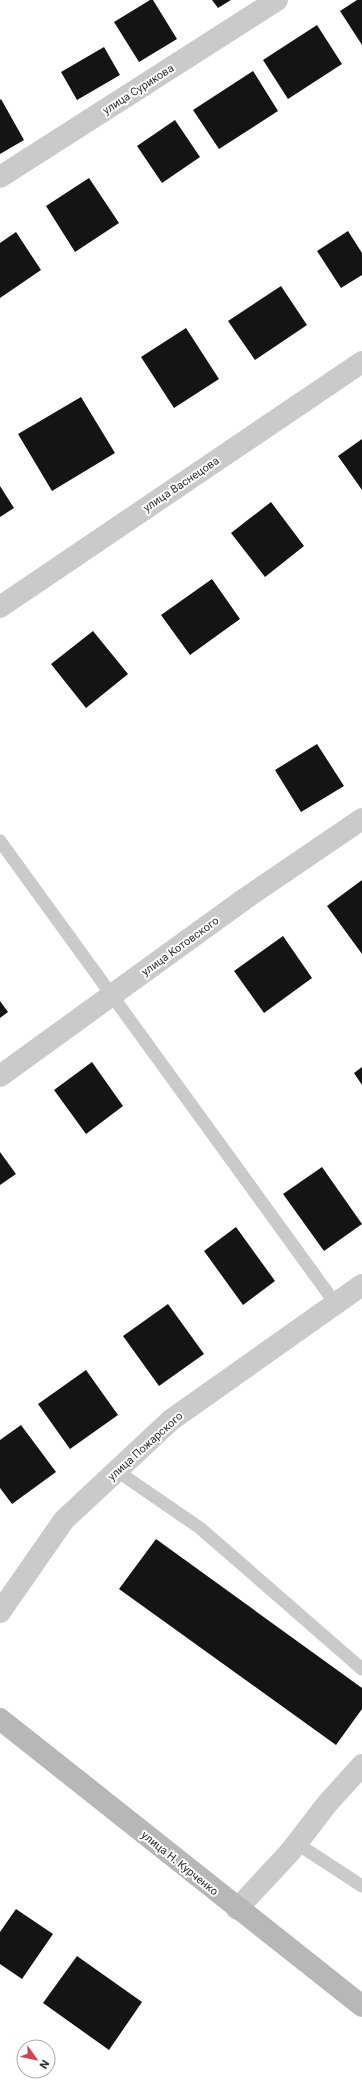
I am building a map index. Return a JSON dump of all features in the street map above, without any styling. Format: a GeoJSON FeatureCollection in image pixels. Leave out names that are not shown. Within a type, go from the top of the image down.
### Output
{"type":"FeatureCollection","features":[{"type":"Feature","properties":{"kind":"main road","name":"улица Н. Курченко"},"geometry":{"type":"LineString","coordinates":[[0,1719],[237,1909],[362,2006]]}},
{"type":"Feature","properties":{"kind":"street","name":"улица Сурикова"},"geometry":{"type":"LineString","coordinates":[[0,177],[277,0]]}},
{"type":"Feature","properties":{"kind":"street","name":"улица Васнецова"},"geometry":{"type":"LineString","coordinates":[[0,607],[362,362]]}},
{"type":"Feature","properties":{"kind":"street","name":"улица Котовского"},"geometry":{"type":"LineString","coordinates":[[0,1076],[246,898],[362,819]]}},
{"type":"Feature","properties":{"kind":"street","name":"улица Пожарского"},"geometry":{"type":"LineString","coordinates":[[0,1612],[64,1520],[171,1420],[362,1285]]}},
{"type":"Feature","properties":{"kind":"street"},"geometry":{"type":"LineString","coordinates":[[237,1909],[296,1843],[327,1804],[362,1765]]}},
{"type":"Feature","properties":{"kind":"lane"},"geometry":{"type":"LineString","coordinates":[[0,841],[336,1303]]}},
{"type":"Feature","properties":{"kind":"lane"},"geometry":{"type":"LineString","coordinates":[[117,1471],[200,1528],[362,1670]]}},
{"type":"Feature","properties":{"kind":"lane"},"geometry":{"type":"LineString","coordinates":[[296,1843],[362,1886]]}},
{"type":"Feature","properties":{"kind":"building"},"geometry":{"type":"Polygon","coordinates":[[[150,0],[153,0],[177,39],[139,62],[114,22],[150,0]]]}},
{"type":"Feature","properties":{"kind":"building"},"geometry":{"type":"Polygon","coordinates":[[[212,0],[231,0],[218,8],[212,0]]]}},
{"type":"Feature","properties":{"kind":"building"},"geometry":{"type":"Polygon","coordinates":[[[357,0],[362,0],[362,45],[340,11],[357,0]]]}},
{"type":"Feature","properties":{"kind":"building"},"geometry":{"type":"Polygon","coordinates":[[[317,25],[342,64],[288,99],[263,60],[317,25]]]}},
{"type":"Feature","properties":{"kind":"building"},"geometry":{"type":"Polygon","coordinates":[[[104,47],[120,75],[77,100],[61,72],[104,47]]]}},
{"type":"Feature","properties":{"kind":"building"},"geometry":{"type":"Polygon","coordinates":[[[253,71],[278,111],[219,149],[193,110],[253,71]]]}},
{"type":"Feature","properties":{"kind":"building"},"geometry":{"type":"Polygon","coordinates":[[[1,99],[24,140],[0,154],[0,100],[1,99]]]}},
{"type":"Feature","properties":{"kind":"building"},"geometry":{"type":"Polygon","coordinates":[[[175,120],[200,157],[162,183],[137,146],[175,120]]]}},
{"type":"Feature","properties":{"kind":"building"},"geometry":{"type":"Polygon","coordinates":[[[89,178],[119,223],[75,252],[46,206],[89,178]]]}},
{"type":"Feature","properties":{"kind":"building"},"geometry":{"type":"Polygon","coordinates":[[[348,231],[362,253],[362,275],[341,288],[317,251],[348,231]]]}},
{"type":"Feature","properties":{"kind":"building"},"geometry":{"type":"Polygon","coordinates":[[[16,232],[41,270],[0,298],[0,243],[16,232]]]}},
{"type":"Feature","properties":{"kind":"building"},"geometry":{"type":"Polygon","coordinates":[[[281,286],[307,325],[255,360],[228,321],[281,286]]]}},
{"type":"Feature","properties":{"kind":"building"},"geometry":{"type":"Polygon","coordinates":[[[186,328],[219,379],[174,408],[141,357],[186,328]]]}},
{"type":"Feature","properties":{"kind":"building"},"geometry":{"type":"Polygon","coordinates":[[[81,397],[115,453],[52,491],[18,434],[81,397]]]}},
{"type":"Feature","properties":{"kind":"building"},"geometry":{"type":"Polygon","coordinates":[[[362,439],[362,490],[338,456],[362,439]]]}},
{"type":"Feature","properties":{"kind":"building"},"geometry":{"type":"Polygon","coordinates":[[[0,486],[14,508],[0,517],[0,486]]]}},
{"type":"Feature","properties":{"kind":"building"},"geometry":{"type":"Polygon","coordinates":[[[271,502],[304,546],[265,577],[231,533],[271,502]]]}},
{"type":"Feature","properties":{"kind":"building"},"geometry":{"type":"Polygon","coordinates":[[[212,579],[240,619],[190,655],[161,615],[212,579]]]}},
{"type":"Feature","properties":{"kind":"building"},"geometry":{"type":"Polygon","coordinates":[[[93,631],[128,674],[86,708],[51,664],[93,631]]]}},
{"type":"Feature","properties":{"kind":"building"},"geometry":{"type":"Polygon","coordinates":[[[317,744],[344,786],[301,812],[275,770],[317,744]]]}},
{"type":"Feature","properties":{"kind":"building"},"geometry":{"type":"Polygon","coordinates":[[[362,880],[362,954],[327,906],[362,880]]]}},
{"type":"Feature","properties":{"kind":"building"},"geometry":{"type":"Polygon","coordinates":[[[283,936],[312,978],[264,1013],[234,971],[283,936]]]}},
{"type":"Feature","properties":{"kind":"building"},"geometry":{"type":"Polygon","coordinates":[[[0,1001],[8,1012],[0,1018],[0,1001]]]}},
{"type":"Feature","properties":{"kind":"building"},"geometry":{"type":"Polygon","coordinates":[[[92,1062],[123,1106],[86,1134],[54,1090],[92,1062]]]}},
{"type":"Feature","properties":{"kind":"building"},"geometry":{"type":"Polygon","coordinates":[[[362,1067],[362,1085],[354,1073],[362,1067]]]}},
{"type":"Feature","properties":{"kind":"building"},"geometry":{"type":"Polygon","coordinates":[[[0,1152],[16,1174],[0,1185],[0,1152]]]}},
{"type":"Feature","properties":{"kind":"building"},"geometry":{"type":"Polygon","coordinates":[[[322,1167],[362,1224],[324,1251],[283,1194],[322,1167]]]}},
{"type":"Feature","properties":{"kind":"building"},"geometry":{"type":"Polygon","coordinates":[[[236,1227],[275,1281],[243,1305],[204,1251],[236,1227]]]}},
{"type":"Feature","properties":{"kind":"building"},"geometry":{"type":"Polygon","coordinates":[[[168,1304],[204,1354],[159,1386],[123,1336],[168,1304]]]}},
{"type":"Feature","properties":{"kind":"building"},"geometry":{"type":"Polygon","coordinates":[[[86,1370],[118,1415],[70,1449],[38,1404],[86,1370]]]}},
{"type":"Feature","properties":{"kind":"building"},"geometry":{"type":"Polygon","coordinates":[[[21,1425],[56,1472],[12,1504],[0,1488],[0,1440],[21,1425]]]}},
{"type":"Feature","properties":{"kind":"building"},"geometry":{"type":"Polygon","coordinates":[[[156,1539],[362,1688],[362,1709],[336,1745],[119,1589],[156,1539]]]}},
{"type":"Feature","properties":{"kind":"building"},"geometry":{"type":"Polygon","coordinates":[[[16,1909],[53,1934],[22,1979],[0,1964],[0,1932],[16,1909]]]}},
{"type":"Feature","properties":{"kind":"building"},"geometry":{"type":"Polygon","coordinates":[[[77,1956],[142,2002],[109,2050],[43,2003],[77,1956]]]}}]}
